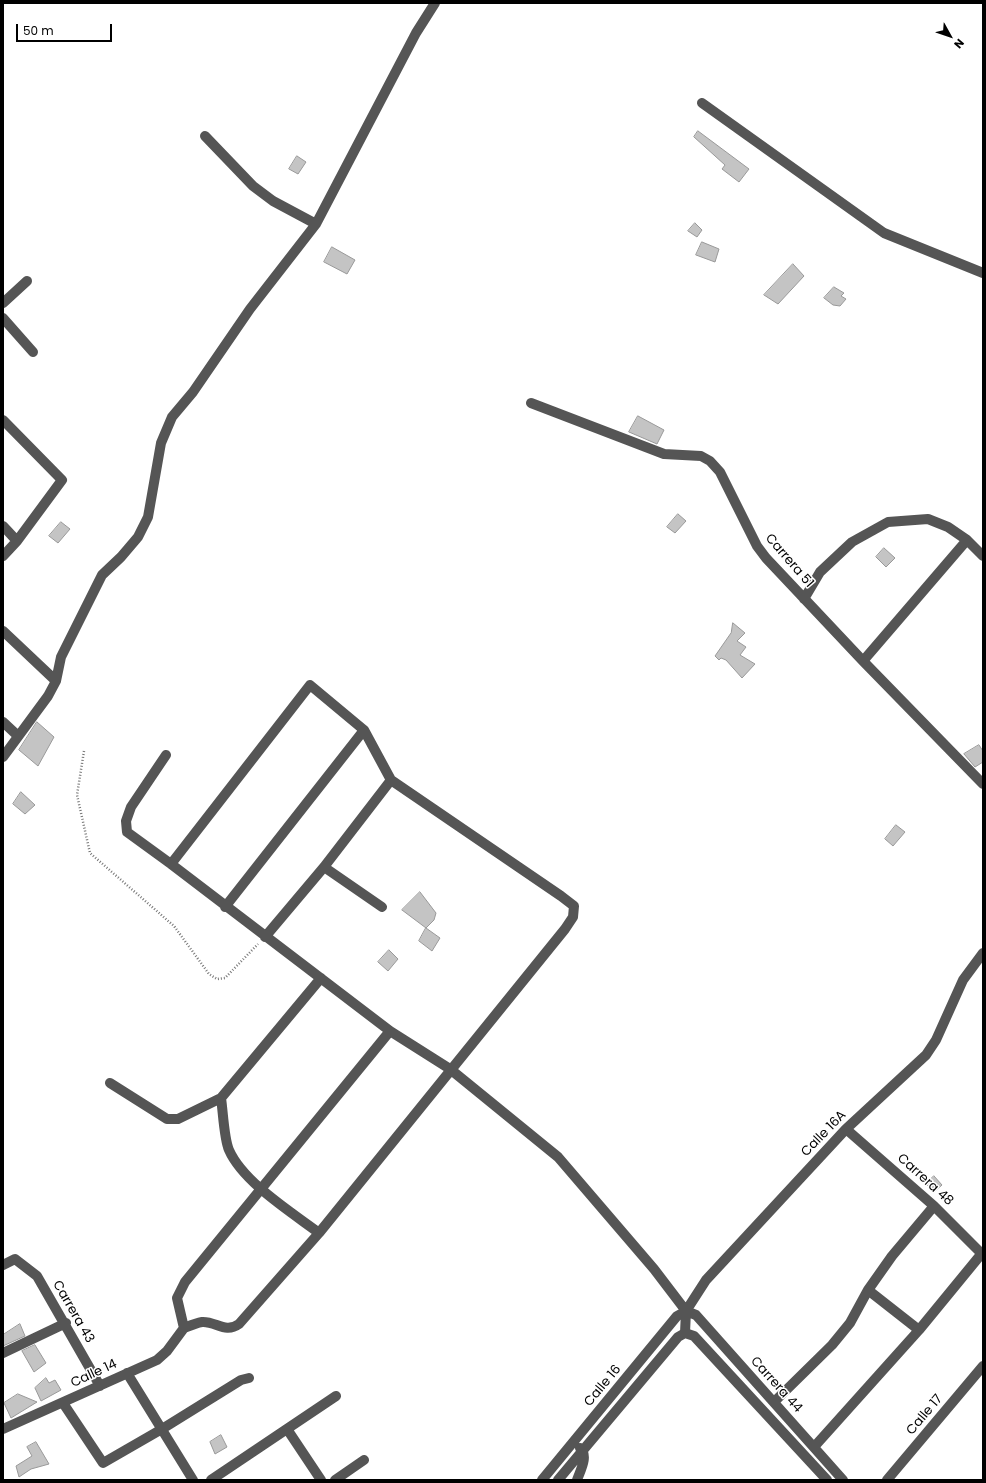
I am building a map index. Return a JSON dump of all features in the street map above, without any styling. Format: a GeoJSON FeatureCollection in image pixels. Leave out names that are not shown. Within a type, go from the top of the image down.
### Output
{"type":"FeatureCollection","features":[{"type":"Feature","properties":{"kind":"street"},"geometry":{"type":"LineString","coordinates":[[3,758],[48,696],[56,681],[61,657],[102,575],[121,557],[138,537],[148,517],[161,442],[172,417],[193,392],[250,309],[316,224],[416,33],[435,3]]}},
{"type":"Feature","properties":{"kind":"street"},"geometry":{"type":"LineString","coordinates":[[702,104],[884,233],[983,273]]}},
{"type":"Feature","properties":{"kind":"street"},"geometry":{"type":"LineString","coordinates":[[205,136],[253,186],[273,201],[316,224]]}},
{"type":"Feature","properties":{"kind":"street"},"geometry":{"type":"LineString","coordinates":[[3,303],[27,281]]}},
{"type":"Feature","properties":{"kind":"street"},"geometry":{"type":"LineString","coordinates":[[3,318],[33,352]]}},
{"type":"Feature","properties":{"kind":"street","name":"Carrera 51"},"geometry":{"type":"LineString","coordinates":[[531,403],[664,454],[701,456],[710,461],[720,472],[757,546],[804,599],[863,661],[983,783]]}},
{"type":"Feature","properties":{"kind":"street"},"geometry":{"type":"LineString","coordinates":[[3,420],[62,480],[17,541],[3,556]]}},
{"type":"Feature","properties":{"kind":"street"},"geometry":{"type":"LineString","coordinates":[[804,599],[820,572],[852,542],[888,522],[928,519],[948,527],[967,540],[983,556]]}},
{"type":"Feature","properties":{"kind":"street"},"geometry":{"type":"LineString","coordinates":[[3,526],[17,541]]}},
{"type":"Feature","properties":{"kind":"street"},"geometry":{"type":"LineString","coordinates":[[863,661],[967,540]]}},
{"type":"Feature","properties":{"kind":"street"},"geometry":{"type":"LineString","coordinates":[[3,631],[56,681]]}},
{"type":"Feature","properties":{"kind":"street"},"geometry":{"type":"LineString","coordinates":[[171,864],[310,685],[364,730],[391,780],[574,906],[573,917],[565,929],[319,1232],[238,1324],[232,1329],[226,1329],[203,1322],[184,1328],[177,1298],[185,1282],[390,1031]]}},
{"type":"Feature","properties":{"kind":"street"},"geometry":{"type":"LineString","coordinates":[[3,722],[18,736]]}},
{"type":"Feature","properties":{"kind":"street"},"geometry":{"type":"LineString","coordinates":[[225,907],[364,730]]}},
{"type":"Feature","properties":{"kind":"street","name":"Carrera 44"},"geometry":{"type":"LineString","coordinates":[[166,755],[131,807],[126,821],[127,832],[390,1031],[450,1069],[558,1157],[654,1269],[686,1311],[696,1315],[843,1480]]}},
{"type":"Feature","properties":{"kind":"street"},"geometry":{"type":"LineString","coordinates":[[265,937],[324,867],[391,780]]}},
{"type":"Feature","properties":{"kind":"street"},"geometry":{"type":"LineString","coordinates":[[324,867],[382,907]]}},
{"type":"Feature","properties":{"kind":"street","name":"Calle 16A"},"geometry":{"type":"LineString","coordinates":[[686,1311],[712,1274],[846,1129],[926,1055],[936,1040],[963,980],[983,952]]}},
{"type":"Feature","properties":{"kind":"street"},"geometry":{"type":"LineString","coordinates":[[110,1084],[166,1120],[178,1119],[221,1098],[321,978]]}},
{"type":"Feature","properties":{"kind":"street"},"geometry":{"type":"LineString","coordinates":[[221,1098],[228,1148],[235,1161],[261,1189],[319,1232]]}},
{"type":"Feature","properties":{"kind":"street","name":"Carrera 48"},"geometry":{"type":"LineString","coordinates":[[846,1129],[934,1206],[983,1253]]}},
{"type":"Feature","properties":{"kind":"street"},"geometry":{"type":"LineString","coordinates":[[774,1402],[832,1345],[850,1323],[868,1290],[892,1256],[934,1206]]}},
{"type":"Feature","properties":{"kind":"street"},"geometry":{"type":"LineString","coordinates":[[814,1447],[919,1330],[983,1253]]}},
{"type":"Feature","properties":{"kind":"street","name":"Carrera 43"},"geometry":{"type":"LineString","coordinates":[[3,1265],[15,1259],[37,1276],[66,1324],[100,1386]]}},
{"type":"Feature","properties":{"kind":"street"},"geometry":{"type":"LineString","coordinates":[[868,1290],[919,1330]]}},
{"type":"Feature","properties":{"kind":"street"},"geometry":{"type":"LineString","coordinates":[[686,1311],[686,1333]]}},
{"type":"Feature","properties":{"kind":"street","name":"Calle 16"},"geometry":{"type":"LineString","coordinates":[[542,1480],[677,1316],[686,1311]]}},
{"type":"Feature","properties":{"kind":"street"},"geometry":{"type":"LineString","coordinates":[[3,1353],[66,1324]]}},
{"type":"Feature","properties":{"kind":"street","name":"Calle 14"},"geometry":{"type":"LineString","coordinates":[[3,1429],[157,1360],[167,1351],[184,1328]]}},
{"type":"Feature","properties":{"kind":"street","name":"Carrera 44"},"geometry":{"type":"LineString","coordinates":[[686,1333],[694,1336],[827,1480]]}},
{"type":"Feature","properties":{"kind":"street","name":"Calle 16"},"geometry":{"type":"LineString","coordinates":[[558,1480],[678,1337],[686,1333]]}},
{"type":"Feature","properties":{"kind":"street","name":"Calle 17"},"geometry":{"type":"LineString","coordinates":[[887,1480],[983,1366]]}},
{"type":"Feature","properties":{"kind":"street"},"geometry":{"type":"LineString","coordinates":[[127,1373],[194,1480]]}},
{"type":"Feature","properties":{"kind":"street"},"geometry":{"type":"LineString","coordinates":[[63,1403],[103,1463],[162,1429],[241,1380],[249,1378]]}},
{"type":"Feature","properties":{"kind":"street"},"geometry":{"type":"LineString","coordinates":[[211,1480],[336,1396]]}},
{"type":"Feature","properties":{"kind":"street"},"geometry":{"type":"LineString","coordinates":[[287,1429],[321,1480]]}},
{"type":"Feature","properties":{"kind":"street"},"geometry":{"type":"LineString","coordinates":[[574,1443],[582,1450],[584,1459],[577,1480]]}},
{"type":"Feature","properties":{"kind":"street"},"geometry":{"type":"LineString","coordinates":[[335,1480],[364,1460]]}},
{"type":"Feature","properties":{"kind":"path"},"geometry":{"type":"LineString","coordinates":[[84,751],[77,795],[90,853],[174,926],[209,974],[217,979],[225,978],[265,937]]}},
{"type":"Feature","properties":{"kind":"building"},"geometry":{"type":"Polygon","coordinates":[[[698,131],[749,169],[739,182],[722,169],[725,165],[694,137],[698,131]]]}},
{"type":"Feature","properties":{"kind":"building"},"geometry":{"type":"Polygon","coordinates":[[[297,156],[306,162],[298,174],[289,169],[297,156]]]}},
{"type":"Feature","properties":{"kind":"building"},"geometry":{"type":"Polygon","coordinates":[[[695,223],[702,230],[697,237],[688,231],[695,223]]]}},
{"type":"Feature","properties":{"kind":"building"},"geometry":{"type":"Polygon","coordinates":[[[702,242],[719,249],[715,262],[696,255],[702,242]]]}},
{"type":"Feature","properties":{"kind":"building"},"geometry":{"type":"Polygon","coordinates":[[[332,247],[355,260],[347,274],[324,262],[332,247]]]}},
{"type":"Feature","properties":{"kind":"building"},"geometry":{"type":"Polygon","coordinates":[[[793,264],[804,276],[778,304],[764,295],[793,264]]]}},
{"type":"Feature","properties":{"kind":"building"},"geometry":{"type":"Polygon","coordinates":[[[834,287],[844,293],[841,296],[846,299],[840,306],[833,305],[824,298],[834,287]]]}},
{"type":"Feature","properties":{"kind":"building"},"geometry":{"type":"Polygon","coordinates":[[[638,416],[664,430],[657,444],[629,432],[638,416]]]}},
{"type":"Feature","properties":{"kind":"building"},"geometry":{"type":"Polygon","coordinates":[[[678,514],[686,521],[675,533],[667,527],[678,514]]]}},
{"type":"Feature","properties":{"kind":"building"},"geometry":{"type":"Polygon","coordinates":[[[61,522],[70,529],[58,543],[49,536],[61,522]]]}},
{"type":"Feature","properties":{"kind":"building"},"geometry":{"type":"Polygon","coordinates":[[[884,548],[895,558],[886,567],[876,557],[884,548]]]}},
{"type":"Feature","properties":{"kind":"building"},"geometry":{"type":"Polygon","coordinates":[[[733,623],[745,633],[737,641],[746,647],[740,655],[755,664],[742,678],[726,660],[721,658],[719,660],[715,656],[731,633],[733,623]]]}},
{"type":"Feature","properties":{"kind":"building"},"geometry":{"type":"Polygon","coordinates":[[[37,722],[54,737],[38,766],[19,750],[37,722]]]}},
{"type":"Feature","properties":{"kind":"building"},"geometry":{"type":"Polygon","coordinates":[[[979,745],[983,751],[983,762],[975,767],[964,754],[979,745]]]}},
{"type":"Feature","properties":{"kind":"building"},"geometry":{"type":"Polygon","coordinates":[[[21,792],[35,805],[25,814],[13,804],[21,792]]]}},
{"type":"Feature","properties":{"kind":"building"},"geometry":{"type":"Polygon","coordinates":[[[896,825],[905,832],[893,846],[885,839],[896,825]]]}},
{"type":"Feature","properties":{"kind":"building"},"geometry":{"type":"Polygon","coordinates":[[[420,892],[436,913],[434,920],[426,928],[402,910],[420,892]]]}},
{"type":"Feature","properties":{"kind":"building"},"geometry":{"type":"Polygon","coordinates":[[[426,928],[440,938],[432,951],[419,941],[426,928]]]}},
{"type":"Feature","properties":{"kind":"building"},"geometry":{"type":"Polygon","coordinates":[[[389,950],[398,959],[388,971],[378,962],[389,950]]]}},
{"type":"Feature","properties":{"kind":"building"},"geometry":{"type":"Polygon","coordinates":[[[934,1176],[942,1185],[934,1192],[926,1184],[934,1176]]]}},
{"type":"Feature","properties":{"kind":"building"},"geometry":{"type":"Polygon","coordinates":[[[20,1324],[25,1336],[3,1346],[3,1335],[20,1324]]]}},
{"type":"Feature","properties":{"kind":"building"},"geometry":{"type":"Polygon","coordinates":[[[35,1345],[46,1363],[34,1372],[22,1351],[35,1345]]]}},
{"type":"Feature","properties":{"kind":"building"},"geometry":{"type":"Polygon","coordinates":[[[46,1378],[49,1383],[55,1380],[61,1390],[41,1401],[35,1388],[46,1378]]]}},
{"type":"Feature","properties":{"kind":"building"},"geometry":{"type":"Polygon","coordinates":[[[18,1394],[37,1402],[11,1418],[4,1403],[18,1394]]]}},
{"type":"Feature","properties":{"kind":"building"},"geometry":{"type":"Polygon","coordinates":[[[221,1435],[227,1447],[215,1454],[210,1442],[221,1435]]]}},
{"type":"Feature","properties":{"kind":"building"},"geometry":{"type":"Polygon","coordinates":[[[36,1442],[49,1464],[31,1469],[19,1477],[16,1466],[32,1456],[27,1447],[36,1442]]]}}]}
